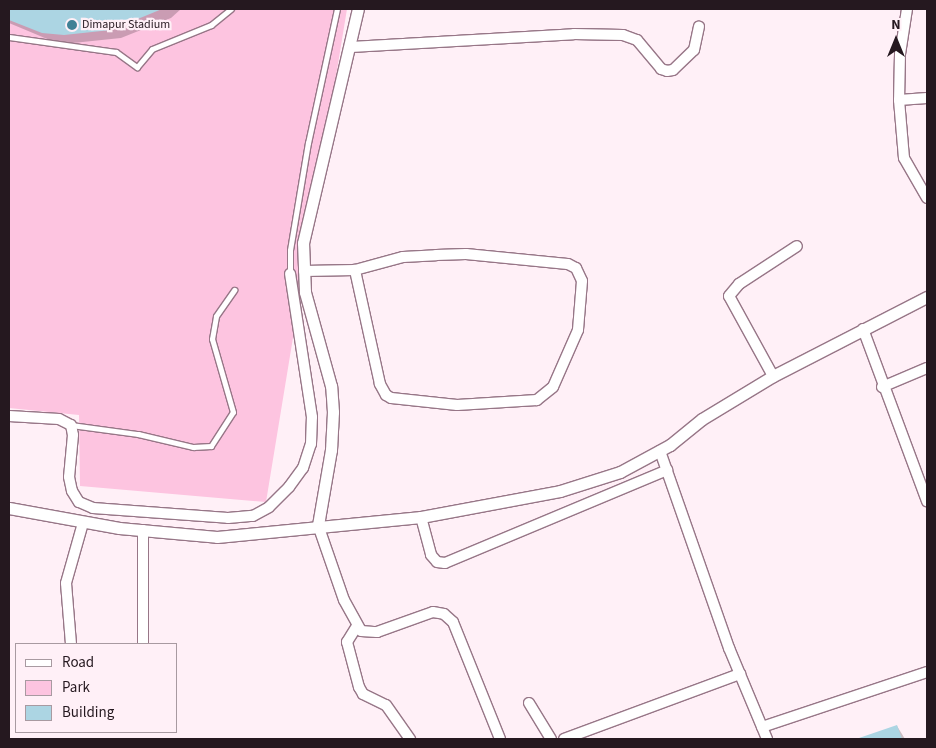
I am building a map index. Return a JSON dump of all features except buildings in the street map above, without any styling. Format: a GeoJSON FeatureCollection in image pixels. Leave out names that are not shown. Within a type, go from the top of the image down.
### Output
{"type":"FeatureCollection","features":[{"type":"Feature","properties":{"kind":"street"},"geometry":{"type":"LineString","coordinates":[[358,9],[303,243],[305,292],[331,386],[332,403],[331,450],[318,525],[344,600],[361,631],[376,632],[424,614],[444,614],[459,634],[500,739]]}},
{"type":"Feature","properties":{"kind":"street"},"geometry":{"type":"LineString","coordinates":[[907,9],[900,54],[899,100],[904,158],[927,198]]}},
{"type":"Feature","properties":{"kind":"street"},"geometry":{"type":"LineString","coordinates":[[350,48],[574,34],[623,35],[636,40],[661,69],[667,71],[673,70],[694,50],[699,27]]}},
{"type":"Feature","properties":{"kind":"street"},"geometry":{"type":"LineString","coordinates":[[899,100],[927,98]]}},
{"type":"Feature","properties":{"kind":"street"},"geometry":{"type":"LineString","coordinates":[[773,376],[729,296],[739,284],[797,246]]}},
{"type":"Feature","properties":{"kind":"street"},"geometry":{"type":"LineString","coordinates":[[304,271],[355,270],[403,257],[466,254],[568,264],[576,268],[582,281],[578,330],[553,387],[537,400],[456,405],[391,398],[386,395],[380,384],[355,270]]}},
{"type":"Feature","properties":{"kind":"street"},"geometry":{"type":"LineString","coordinates":[[9,416],[59,419],[71,425],[73,435],[69,477],[72,491],[79,502],[93,508],[228,518],[253,516],[269,507],[289,487],[303,468],[311,444],[312,417],[290,274]]}},
{"type":"Feature","properties":{"kind":"street"},"geometry":{"type":"LineString","coordinates":[[9,508],[83,523],[217,537],[318,525],[421,517],[560,491],[620,472],[660,451],[732,400],[773,376],[927,297]]}},
{"type":"Feature","properties":{"kind":"street"},"geometry":{"type":"LineString","coordinates":[[863,329],[882,387],[927,501]]}},
{"type":"Feature","properties":{"kind":"street"},"geometry":{"type":"LineString","coordinates":[[882,387],[927,368]]}},
{"type":"Feature","properties":{"kind":"street"},"geometry":{"type":"LineString","coordinates":[[660,451],[740,674],[766,739]]}},
{"type":"Feature","properties":{"kind":"street"},"geometry":{"type":"LineString","coordinates":[[421,517],[431,556],[437,562],[444,563],[667,470]]}},
{"type":"Feature","properties":{"kind":"street"},"geometry":{"type":"LineString","coordinates":[[71,643],[66,583],[83,523]]}},
{"type":"Feature","properties":{"kind":"street"},"geometry":{"type":"LineString","coordinates":[[143,530],[143,643]]}},
{"type":"Feature","properties":{"kind":"street"},"geometry":{"type":"LineString","coordinates":[[357,626],[347,642],[359,687],[363,694],[386,705],[410,739]]}},
{"type":"Feature","properties":{"kind":"street"},"geometry":{"type":"LineString","coordinates":[[762,727],[927,672]]}},
{"type":"Feature","properties":{"kind":"street"},"geometry":{"type":"LineString","coordinates":[[564,739],[740,674]]}},
{"type":"Feature","properties":{"kind":"street"},"geometry":{"type":"LineString","coordinates":[[529,703],[552,739]]}},
{"type":"Feature","properties":{"kind":"lane"},"geometry":{"type":"LineString","coordinates":[[9,36],[116,52],[137,67],[152,49],[211,25],[231,9]]}},
{"type":"Feature","properties":{"kind":"lane"},"geometry":{"type":"LineString","coordinates":[[290,274],[290,250],[308,143],[337,9]]}},
{"type":"Feature","properties":{"kind":"lane"},"geometry":{"type":"LineString","coordinates":[[71,425],[138,434],[193,447],[211,446],[233,412],[212,339],[216,316],[234,290]]}},
{"type":"Feature","properties":{"kind":"green space"},"geometry":{"type":"Polygon","coordinates":[[[9,9],[347,9],[266,502],[80,486],[79,415],[9,408],[9,9]]]}},
{"type":"Feature","properties":{"kind":"place","name":"Dimapur Stadium"},"geometry":{"type":"Point","coordinates":[72,25]}}]}
